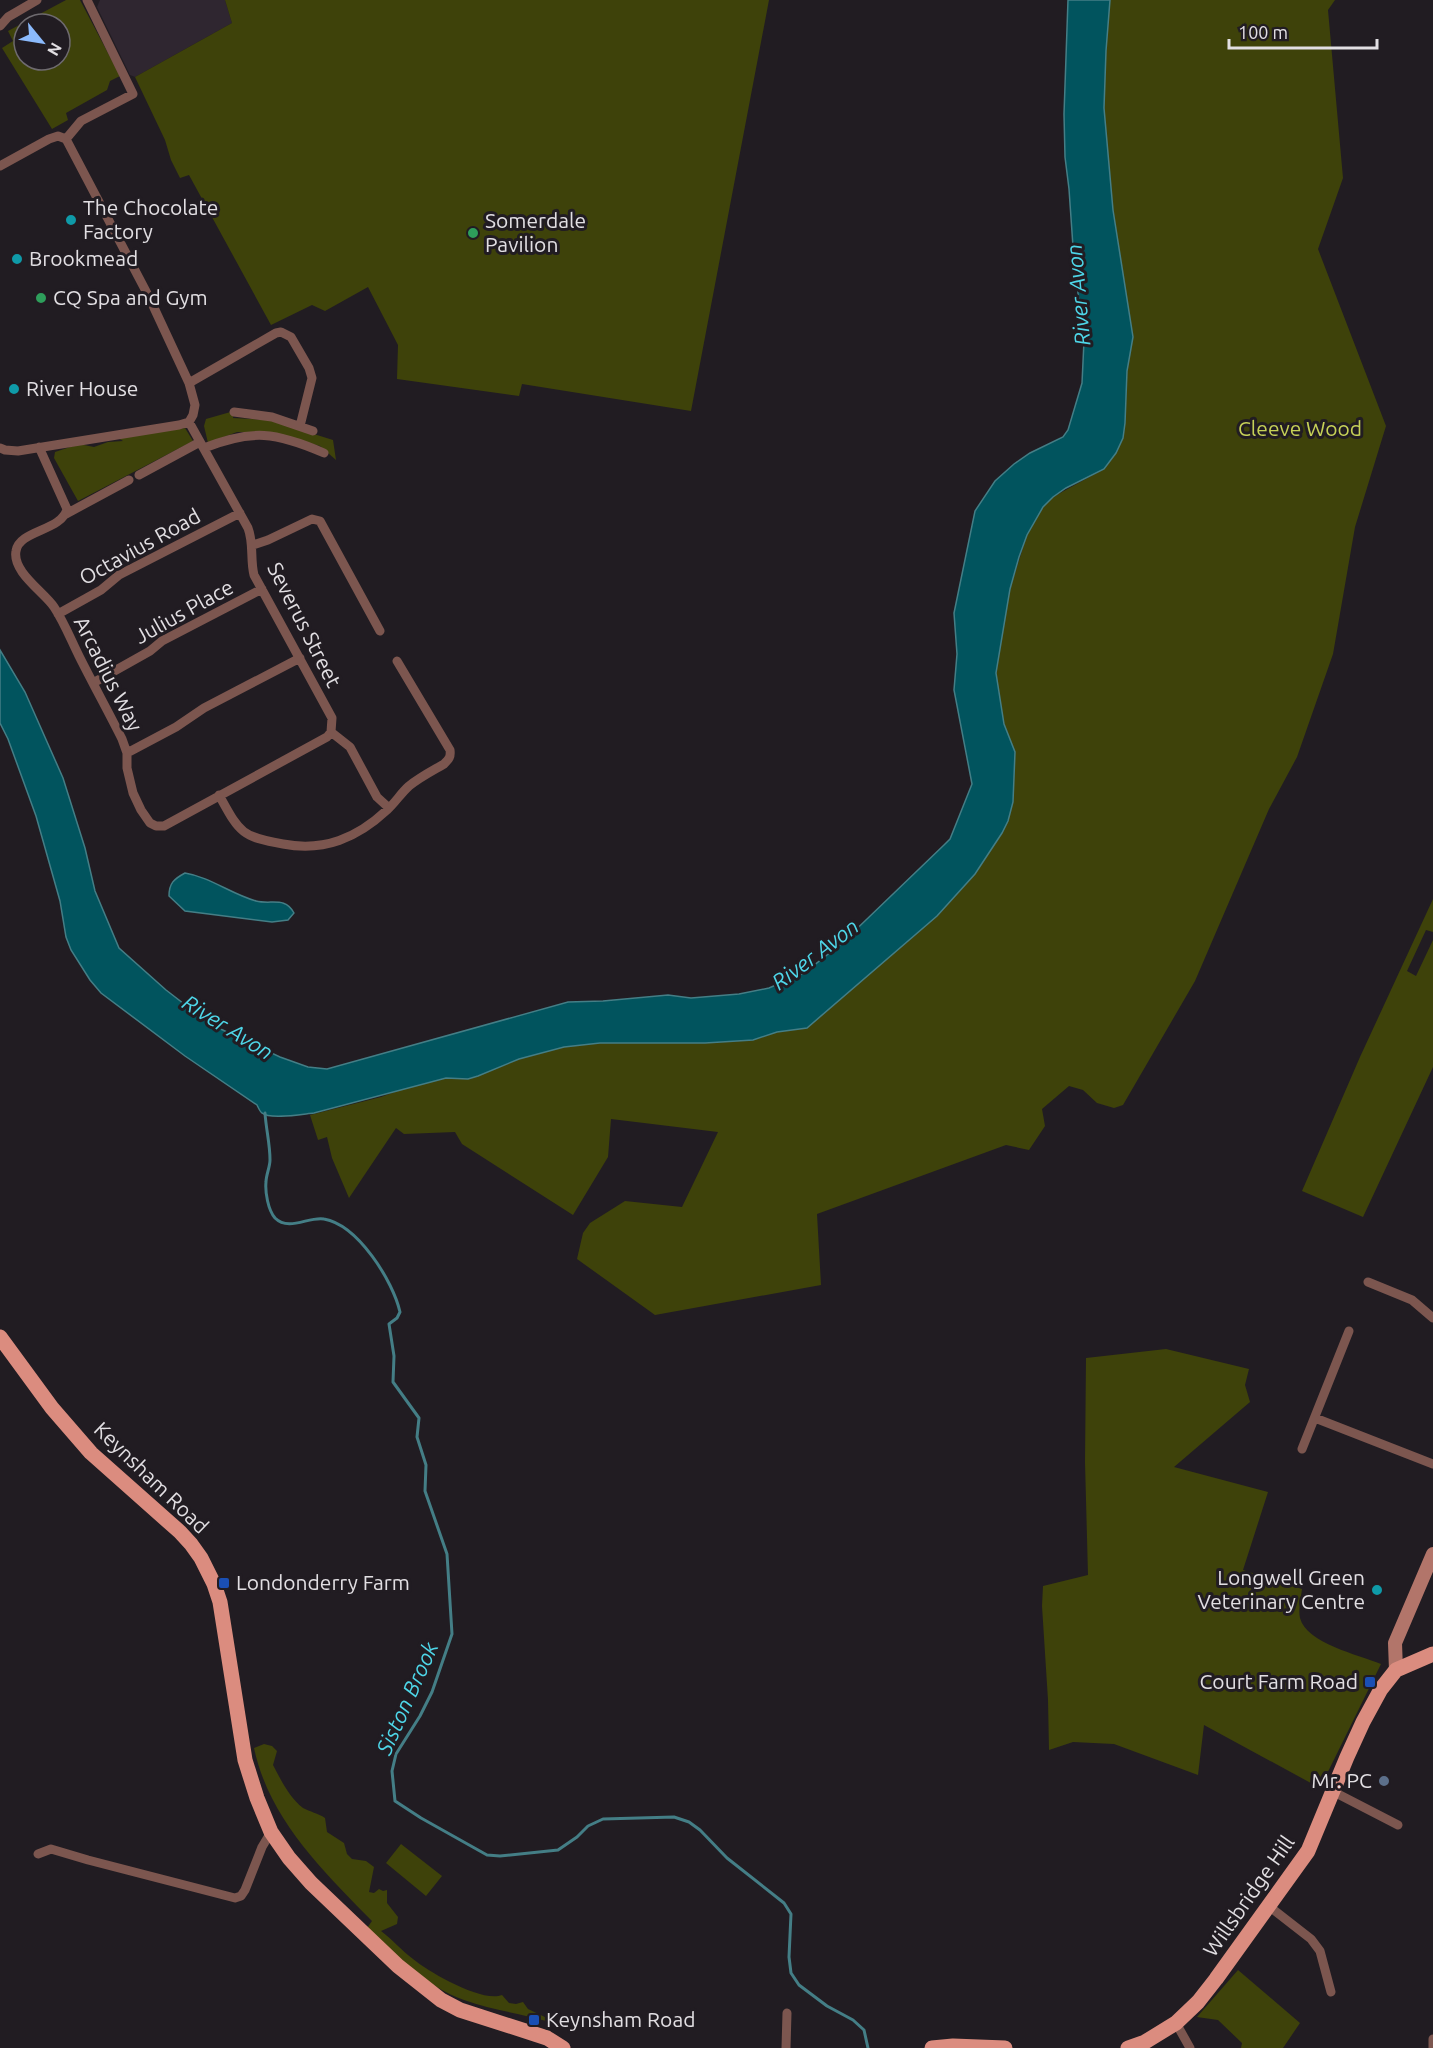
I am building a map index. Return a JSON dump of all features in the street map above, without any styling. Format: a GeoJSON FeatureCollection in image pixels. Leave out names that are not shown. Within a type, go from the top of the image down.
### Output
{"type":"FeatureCollection","features":[{"type":"Feature","properties":{"kind":"main road","name":"Keynsham Road"},"geometry":{"type":"LineString","coordinates":[[0,1337],[52,1408],[91,1454],[180,1532],[201,1558],[220,1602],[245,1760],[271,1832],[289,1858],[312,1883],[423,1988],[460,2010],[547,2038],[563,2048]]}},
{"type":"Feature","properties":{"kind":"main road"},"geometry":{"type":"LineString","coordinates":[[1396,1670],[1433,1654]]}},
{"type":"Feature","properties":{"kind":"main road","name":"Willsbridge Hill"},"geometry":{"type":"LineString","coordinates":[[1128,2048],[1145,2042],[1176,2024],[1216,1980],[1270,1907],[1308,1851],[1347,1757],[1373,1702],[1396,1670]]}},
{"type":"Feature","properties":{"kind":"main road"},"geometry":{"type":"LineString","coordinates":[[932,2048],[953,2046],[1005,2048]]}},
{"type":"Feature","properties":{"kind":"street"},"geometry":{"type":"LineString","coordinates":[[0,26],[8,17],[37,0]]}},
{"type":"Feature","properties":{"kind":"street"},"geometry":{"type":"LineString","coordinates":[[66,139],[81,121],[133,94],[87,0]]}},
{"type":"Feature","properties":{"kind":"street"},"geometry":{"type":"LineString","coordinates":[[0,166],[49,139],[58,136],[66,139],[149,297],[189,383],[195,405],[194,415],[189,422],[179,425],[18,451],[3,449],[0,459]]}},
{"type":"Feature","properties":{"kind":"street"},"geometry":{"type":"LineString","coordinates":[[189,383],[276,333],[286,334],[291,337],[309,368],[312,378],[300,426]]}},
{"type":"Feature","properties":{"kind":"street"},"geometry":{"type":"LineString","coordinates":[[234,411],[272,417],[313,430]]}},
{"type":"Feature","properties":{"kind":"street","name":"Severus Street"},"geometry":{"type":"LineString","coordinates":[[189,422],[248,528],[253,545],[252,567],[332,718],[331,732]]}},
{"type":"Feature","properties":{"kind":"street"},"geometry":{"type":"LineString","coordinates":[[139,475],[202,445],[235,436],[256,435],[290,439],[324,453]]}},
{"type":"Feature","properties":{"kind":"street"},"geometry":{"type":"LineString","coordinates":[[39,447],[66,504],[66,514]]}},
{"type":"Feature","properties":{"kind":"street","name":"Arcadius Way"},"geometry":{"type":"LineString","coordinates":[[129,480],[25,539],[18,544],[15,551],[16,559],[32,584],[47,598],[58,614],[122,739],[127,753],[127,768],[133,793],[150,823],[164,826],[327,737],[331,732]]}},
{"type":"Feature","properties":{"kind":"street","name":"Octavius Road"},"geometry":{"type":"LineString","coordinates":[[58,614],[101,590],[119,575],[240,513]]}},
{"type":"Feature","properties":{"kind":"street"},"geometry":{"type":"LineString","coordinates":[[253,545],[312,519],[320,521],[380,631]]}},
{"type":"Feature","properties":{"kind":"street","name":"Julius Place"},"geometry":{"type":"LineString","coordinates":[[93,683],[150,651],[162,641],[262,589]]}},
{"type":"Feature","properties":{"kind":"street"},"geometry":{"type":"LineString","coordinates":[[127,753],[176,727],[204,708],[300,658]]}},
{"type":"Feature","properties":{"kind":"street"},"geometry":{"type":"LineString","coordinates":[[219,795],[240,830],[254,837],[302,848],[316,847],[351,836],[372,823],[411,785],[449,760],[450,755],[450,750],[397,661]]}},
{"type":"Feature","properties":{"kind":"street"},"geometry":{"type":"LineString","coordinates":[[331,732],[350,747],[377,797],[389,808]]}},
{"type":"Feature","properties":{"kind":"street"},"geometry":{"type":"LineString","coordinates":[[1368,1282],[1412,1300],[1433,1318]]}},
{"type":"Feature","properties":{"kind":"street"},"geometry":{"type":"LineString","coordinates":[[1302,1449],[1349,1331]]}},
{"type":"Feature","properties":{"kind":"street"},"geometry":{"type":"LineString","coordinates":[[1315,1418],[1433,1464]]}},
{"type":"Feature","properties":{"kind":"street"},"geometry":{"type":"LineString","coordinates":[[1396,1670],[1395,1643],[1433,1554]]}},
{"type":"Feature","properties":{"kind":"street"},"geometry":{"type":"LineString","coordinates":[[1334,1792],[1398,1825]]}},
{"type":"Feature","properties":{"kind":"street"},"geometry":{"type":"LineString","coordinates":[[38,1854],[51,1848],[88,1860],[236,1898],[241,1896],[245,1890],[262,1847],[271,1832]]}},
{"type":"Feature","properties":{"kind":"street"},"geometry":{"type":"LineString","coordinates":[[1270,1907],[1311,1939],[1320,1951],[1330,1992]]}},
{"type":"Feature","properties":{"kind":"street"},"geometry":{"type":"LineString","coordinates":[[1328,1978],[1340,1976]]}},
{"type":"Feature","properties":{"kind":"street"},"geometry":{"type":"LineString","coordinates":[[786,2048],[787,2013]]}},
{"type":"Feature","properties":{"kind":"street"},"geometry":{"type":"LineString","coordinates":[[1176,2024],[1190,2048]]}},
{"type":"Feature","properties":{"kind":"street"},"geometry":{"type":"LineString","coordinates":[[1432,2048],[1433,2039]]}},
{"type":"Feature","properties":{"kind":"shaded area"},"geometry":{"type":"Polygon","coordinates":[[[100,0],[225,0],[232,23],[135,77],[130,75],[97,7],[100,0]]]}},
{"type":"Feature","properties":{"kind":"green space"},"geometry":{"type":"Polygon","coordinates":[[[66,0],[80,0],[120,76],[110,81],[107,90],[66,113],[68,120],[52,129],[17,72],[72,72],[72,12],[44,12],[66,0]]]}},
{"type":"Feature","properties":{"kind":"green space","name":"Somerdale Pavilion"},"geometry":{"type":"Polygon","coordinates":[[[225,0],[769,0],[691,411],[522,384],[519,396],[397,379],[398,345],[368,287],[325,311],[312,305],[271,325],[189,175],[180,178],[135,77],[232,23],[225,0]]]}},
{"type":"Feature","properties":{"kind":"green space","name":"Cleeve Wood"},"geometry":{"type":"Polygon","coordinates":[[[1110,0],[1335,0],[1328,10],[1343,178],[1318,249],[1386,426],[1355,527],[1333,654],[1297,757],[1269,809],[1195,981],[1123,1105],[1114,1108],[1097,1103],[1083,1090],[1069,1086],[1042,1109],[1045,1126],[1029,1150],[1006,1145],[817,1214],[821,1285],[655,1315],[577,1259],[583,1233],[590,1223],[625,1201],[682,1207],[718,1132],[611,1119],[608,1157],[573,1215],[462,1144],[455,1132],[404,1134],[396,1128],[349,1198],[332,1158],[327,1137],[318,1140],[310,1115],[381,1097],[411,1086],[447,1078],[468,1079],[519,1059],[564,1047],[600,1043],[706,1043],[753,1040],[777,1032],[807,1028],[937,916],[975,874],[1002,833],[1013,802],[1015,752],[1004,724],[996,673],[1010,589],[1027,535],[1043,507],[1053,497],[1104,469],[1116,453],[1123,438],[1125,423],[1127,371],[1133,337],[1113,210],[1104,108],[1110,0]]]}},
{"type":"Feature","properties":{"kind":"green space"},"geometry":{"type":"Polygon","coordinates":[[[12,42],[12,64],[2,48],[12,42]]]}},
{"type":"Feature","properties":{"kind":"green space"},"geometry":{"type":"Polygon","coordinates":[[[234,411],[233,418],[269,420],[333,440],[336,460],[320,446],[286,436],[237,432],[208,443],[204,426],[206,419],[234,411]]]}},
{"type":"Feature","properties":{"kind":"green space"},"geometry":{"type":"Polygon","coordinates":[[[185,428],[193,441],[78,501],[54,458],[55,452],[79,444],[94,447],[108,442],[123,441],[118,438],[185,428]]]}},
{"type":"Feature","properties":{"kind":"green space"},"geometry":{"type":"Polygon","coordinates":[[[1433,899],[1433,932],[1426,930],[1407,971],[1416,976],[1433,940],[1433,1067],[1363,1217],[1302,1191],[1360,1057],[1433,899]]]}},
{"type":"Feature","properties":{"kind":"green space"},"geometry":{"type":"Polygon","coordinates":[[[1166,1349],[1249,1369],[1245,1385],[1250,1402],[1174,1467],[1268,1492],[1243,1570],[1302,1589],[1299,1607],[1304,1627],[1334,1647],[1381,1664],[1320,1788],[1204,1725],[1198,1775],[1114,1744],[1073,1742],[1049,1750],[1043,1586],[1088,1575],[1085,1462],[1086,1358],[1166,1349]]]}},
{"type":"Feature","properties":{"kind":"green space"},"geometry":{"type":"Polygon","coordinates":[[[264,1744],[272,1746],[277,1751],[273,1765],[294,1799],[303,1808],[325,1818],[327,1832],[344,1843],[347,1854],[352,1859],[366,1861],[374,1867],[369,1892],[374,1893],[379,1889],[387,1890],[387,1903],[398,1917],[397,1924],[381,1931],[413,1959],[456,1985],[482,1995],[502,1995],[509,2003],[523,2002],[528,2009],[549,2019],[546,2021],[484,2006],[450,1994],[412,1969],[367,1928],[372,1921],[317,1863],[285,1821],[272,1798],[261,1774],[254,1748],[264,1744]]]}},
{"type":"Feature","properties":{"kind":"green space"},"geometry":{"type":"Polygon","coordinates":[[[401,1844],[442,1876],[426,1896],[386,1863],[401,1844]]]}},
{"type":"Feature","properties":{"kind":"green space"},"geometry":{"type":"Polygon","coordinates":[[[1238,1970],[1300,2023],[1283,2048],[1241,2048],[1242,2043],[1218,2020],[1197,2017],[1238,1970]]]}},
{"type":"Feature","properties":{"kind":"water"},"geometry":{"type":"Polygon","coordinates":[[[1068,0],[1110,0],[1104,108],[1113,210],[1133,337],[1127,371],[1123,438],[1116,453],[1104,469],[1066,488],[1043,507],[1027,535],[1010,589],[996,673],[1004,724],[1015,752],[1013,802],[1002,833],[975,874],[937,916],[807,1028],[777,1032],[753,1040],[705,1043],[600,1043],[564,1047],[519,1059],[468,1079],[446,1078],[314,1113],[295,1115],[272,1116],[262,1113],[257,1105],[185,1056],[101,993],[71,950],[66,937],[60,901],[36,816],[0,723],[0,650],[25,692],[63,778],[85,848],[95,891],[119,948],[166,990],[210,1024],[280,1057],[308,1067],[327,1069],[568,1002],[668,995],[691,998],[739,994],[769,988],[804,973],[841,944],[950,839],[972,784],[954,690],[957,654],[954,613],[975,511],[995,481],[1014,464],[1030,453],[1063,437],[1068,430],[1082,383],[1084,341],[1065,157],[1064,114],[1068,0]]]}},
{"type":"Feature","properties":{"kind":"water"},"geometry":{"type":"Polygon","coordinates":[[[185,873],[203,878],[256,901],[282,903],[294,913],[288,920],[272,922],[185,911],[169,896],[173,882],[185,873]]]}},
{"type":"Feature","properties":{"kind":"waterway","name":"Siston Brook"},"geometry":{"type":"LineString","coordinates":[[265,1113],[270,1160],[266,1191],[269,1206],[275,1218],[286,1224],[318,1219],[337,1223],[361,1243],[372,1256],[396,1299],[400,1312],[397,1318],[389,1324],[394,1356],[393,1382],[419,1418],[417,1437],[426,1465],[425,1491],[447,1554],[452,1634],[432,1692],[396,1754],[392,1771],[395,1801],[487,1855],[500,1856],[558,1850],[588,1826],[603,1819],[674,1817],[689,1822],[727,1858],[784,1903],[791,1914],[789,1957],[791,1973],[799,1985],[827,2006],[853,2020],[864,2030],[868,2048]]}},
{"type":"Feature","properties":{"kind":"place","name":"The Chocolate Factory"},"geometry":{"type":"Point","coordinates":[71,220]}},
{"type":"Feature","properties":{"kind":"place","name":"Somerdale Pavilion"},"geometry":{"type":"Point","coordinates":[473,233]}},
{"type":"Feature","properties":{"kind":"place","name":"Brookmead"},"geometry":{"type":"Point","coordinates":[17,259]}},
{"type":"Feature","properties":{"kind":"place","name":"CQ Spa and Gym"},"geometry":{"type":"Point","coordinates":[41,298]}},
{"type":"Feature","properties":{"kind":"place","name":"River House"},"geometry":{"type":"Point","coordinates":[14,389]}},
{"type":"Feature","properties":{"kind":"place","name":"Londonderry Farm"},"geometry":{"type":"Point","coordinates":[224,1583]}},
{"type":"Feature","properties":{"kind":"place","name":"Longwell Green Veterinary Centre"},"geometry":{"type":"Point","coordinates":[1377,1590]}},
{"type":"Feature","properties":{"kind":"place","name":"Court Farm Road"},"geometry":{"type":"Point","coordinates":[1370,1682]}},
{"type":"Feature","properties":{"kind":"place","name":"Mr. PC"},"geometry":{"type":"Point","coordinates":[1384,1781]}},
{"type":"Feature","properties":{"kind":"place","name":"Keynsham Road"},"geometry":{"type":"Point","coordinates":[534,2020]}},
{"type":"Feature","properties":{"kind":"water label","name":"River Avon"},"geometry":{"type":"Point","coordinates":[1078,295]}},
{"type":"Feature","properties":{"kind":"water label","name":"River Avon"},"geometry":{"type":"Point","coordinates":[815,954]}},
{"type":"Feature","properties":{"kind":"water label","name":"River Avon"},"geometry":{"type":"Point","coordinates":[228,1027]}}]}
